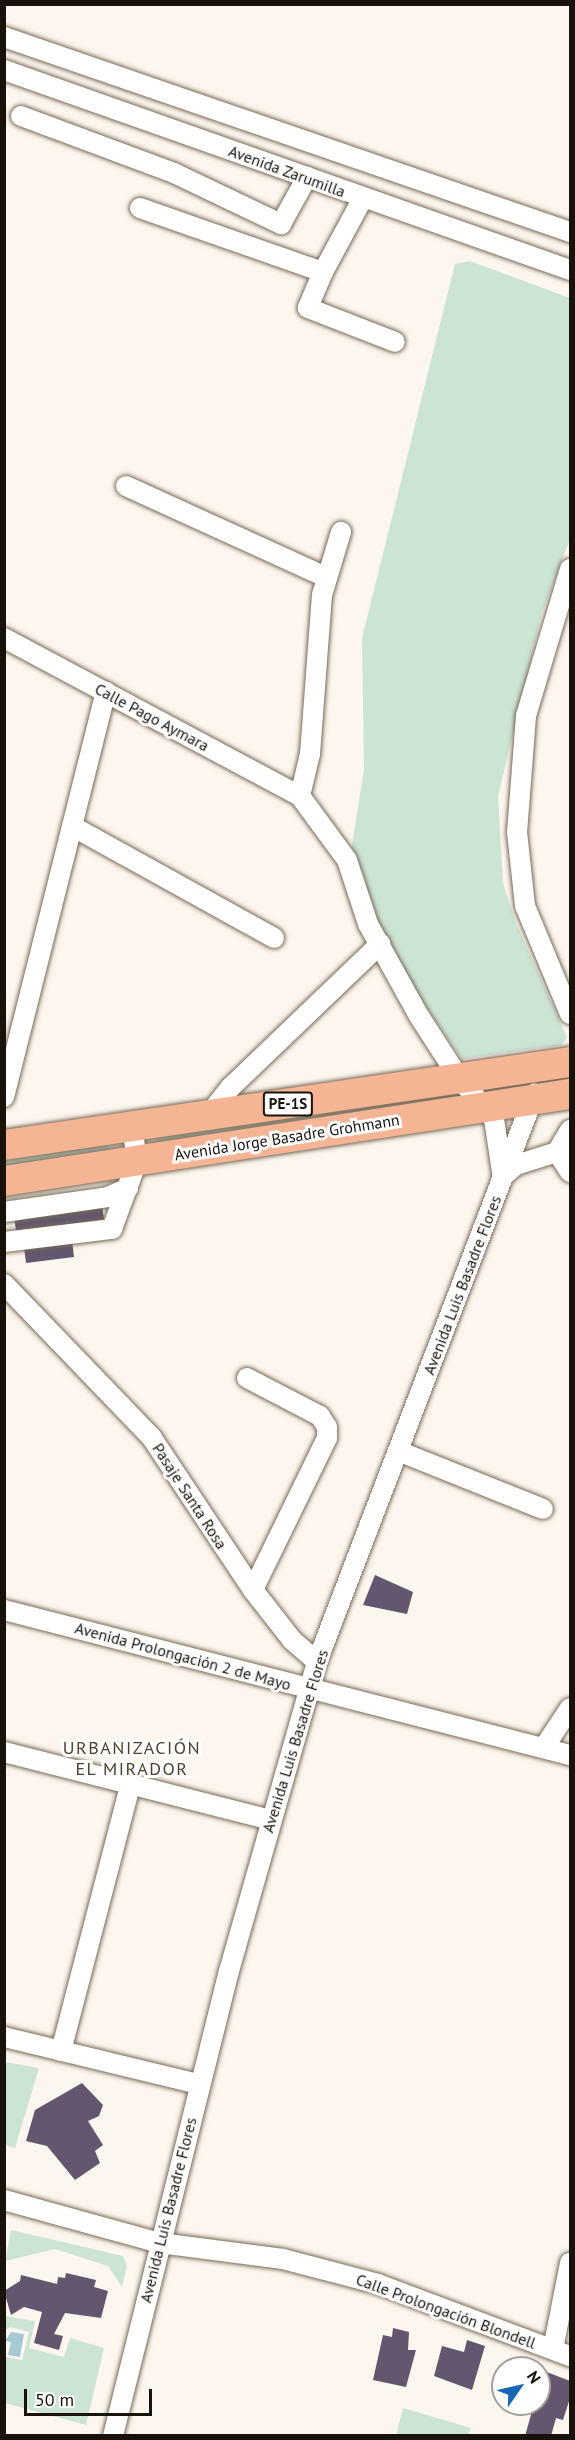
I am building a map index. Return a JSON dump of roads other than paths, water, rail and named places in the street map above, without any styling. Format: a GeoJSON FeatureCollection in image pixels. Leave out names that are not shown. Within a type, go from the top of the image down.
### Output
{"type":"FeatureCollection","features":[{"type":"Feature","properties":{"kind":"highway","name":"Avenida Jorge Basadre Grohmann"},"geometry":{"type":"LineString","coordinates":[[4,1145],[570,1062]]}},
{"type":"Feature","properties":{"kind":"highway","name":"Avenida Jorge Basadre Grohmann"},"geometry":{"type":"LineString","coordinates":[[4,1181],[570,1094]]}},
{"type":"Feature","properties":{"kind":"street","name":"Avenida Zarumilla"},"geometry":{"type":"LineString","coordinates":[[4,37],[570,232]]}},
{"type":"Feature","properties":{"kind":"street","name":"Avenida Zarumilla"},"geometry":{"type":"LineString","coordinates":[[4,70],[570,270]]}},
{"type":"Feature","properties":{"kind":"street"},"geometry":{"type":"LineString","coordinates":[[21,116],[174,173],[281,224],[307,177]]}},
{"type":"Feature","properties":{"kind":"street"},"geometry":{"type":"LineString","coordinates":[[363,198],[323,272],[308,308],[395,342]]}},
{"type":"Feature","properties":{"kind":"street"},"geometry":{"type":"LineString","coordinates":[[141,208],[323,272]]}},
{"type":"Feature","properties":{"kind":"street"},"geometry":{"type":"LineString","coordinates":[[126,486],[326,577]]}},
{"type":"Feature","properties":{"kind":"street"},"geometry":{"type":"LineString","coordinates":[[341,532],[326,577],[310,754],[300,796],[346,860],[380,945],[459,1078],[484,1107],[499,1137],[502,1177]]}},
{"type":"Feature","properties":{"kind":"street"},"geometry":{"type":"LineString","coordinates":[[570,569],[526,716],[518,832],[525,906],[570,1014]]}},
{"type":"Feature","properties":{"kind":"street","name":"Calle Pago Aymara"},"geometry":{"type":"LineString","coordinates":[[4,638],[300,796]]}},
{"type":"Feature","properties":{"kind":"street"},"geometry":{"type":"LineString","coordinates":[[4,1097],[106,692]]}},
{"type":"Feature","properties":{"kind":"street"},"geometry":{"type":"LineString","coordinates":[[72,826],[274,938]]}},
{"type":"Feature","properties":{"kind":"street"},"geometry":{"type":"LineString","coordinates":[[208,1116],[231,1087],[380,945]]}},
{"type":"Feature","properties":{"kind":"street"},"geometry":{"type":"LineString","coordinates":[[529,1068],[537,1099]]}},
{"type":"Feature","properties":{"kind":"street","name":"Avenida Luis Basadre Flores"},"geometry":{"type":"LineString","coordinates":[[113,2436],[199,2084],[317,1662],[502,1177],[537,1099]]}},
{"type":"Feature","properties":{"kind":"street"},"geometry":{"type":"LineString","coordinates":[[4,1242],[106,1233],[117,1224],[137,1161],[132,1127]]}},
{"type":"Feature","properties":{"kind":"street"},"geometry":{"type":"LineString","coordinates":[[502,1177],[516,1165],[557,1152],[570,1131]]}},
{"type":"Feature","properties":{"kind":"street"},"geometry":{"type":"LineString","coordinates":[[557,1152],[570,1172]]}},
{"type":"Feature","properties":{"kind":"street"},"geometry":{"type":"LineString","coordinates":[[4,1212],[108,1197],[128,1188]]}},
{"type":"Feature","properties":{"kind":"street","name":"Pasaje Santa Rosa"},"geometry":{"type":"LineString","coordinates":[[4,1284],[152,1438],[253,1590],[292,1640],[317,1662]]}},
{"type":"Feature","properties":{"kind":"street"},"geometry":{"type":"LineString","coordinates":[[247,1378],[321,1416],[327,1427],[327,1438],[253,1590]]}},
{"type":"Feature","properties":{"kind":"street"},"geometry":{"type":"LineString","coordinates":[[399,1450],[543,1509]]}},
{"type":"Feature","properties":{"kind":"street","name":"Avenida Prolongación 2 de Mayo"},"geometry":{"type":"LineString","coordinates":[[4,1610],[309,1690],[544,1746],[570,1755]]}},
{"type":"Feature","properties":{"kind":"street"},"geometry":{"type":"LineString","coordinates":[[544,1746],[570,1708]]}},
{"type":"Feature","properties":{"kind":"street"},"geometry":{"type":"LineString","coordinates":[[4,1752],[271,1820]]}},
{"type":"Feature","properties":{"kind":"street"},"geometry":{"type":"LineString","coordinates":[[62,2051],[131,1783]]}},
{"type":"Feature","properties":{"kind":"street"},"geometry":{"type":"LineString","coordinates":[[4,2037],[199,2084]]}},
{"type":"Feature","properties":{"kind":"street","name":"Calle Prolongación Blondell"},"geometry":{"type":"LineString","coordinates":[[4,2200],[160,2243],[283,2259],[378,2284],[562,2352]]}},
{"type":"Feature","properties":{"kind":"street"},"geometry":{"type":"LineString","coordinates":[[562,2352],[570,2263]]}},
{"type":"Feature","properties":{"kind":"water"},"geometry":{"type":"Polygon","coordinates":[[[11,2332],[24,2334],[20,2357],[8,2355],[11,2342],[5,2341],[11,2332]]]}},
{"type":"Feature","properties":{"kind":"district","name":"URBANIZACIÓN EL MIRADOR"},"geometry":{"type":"Point","coordinates":[132,1759]}}]}
